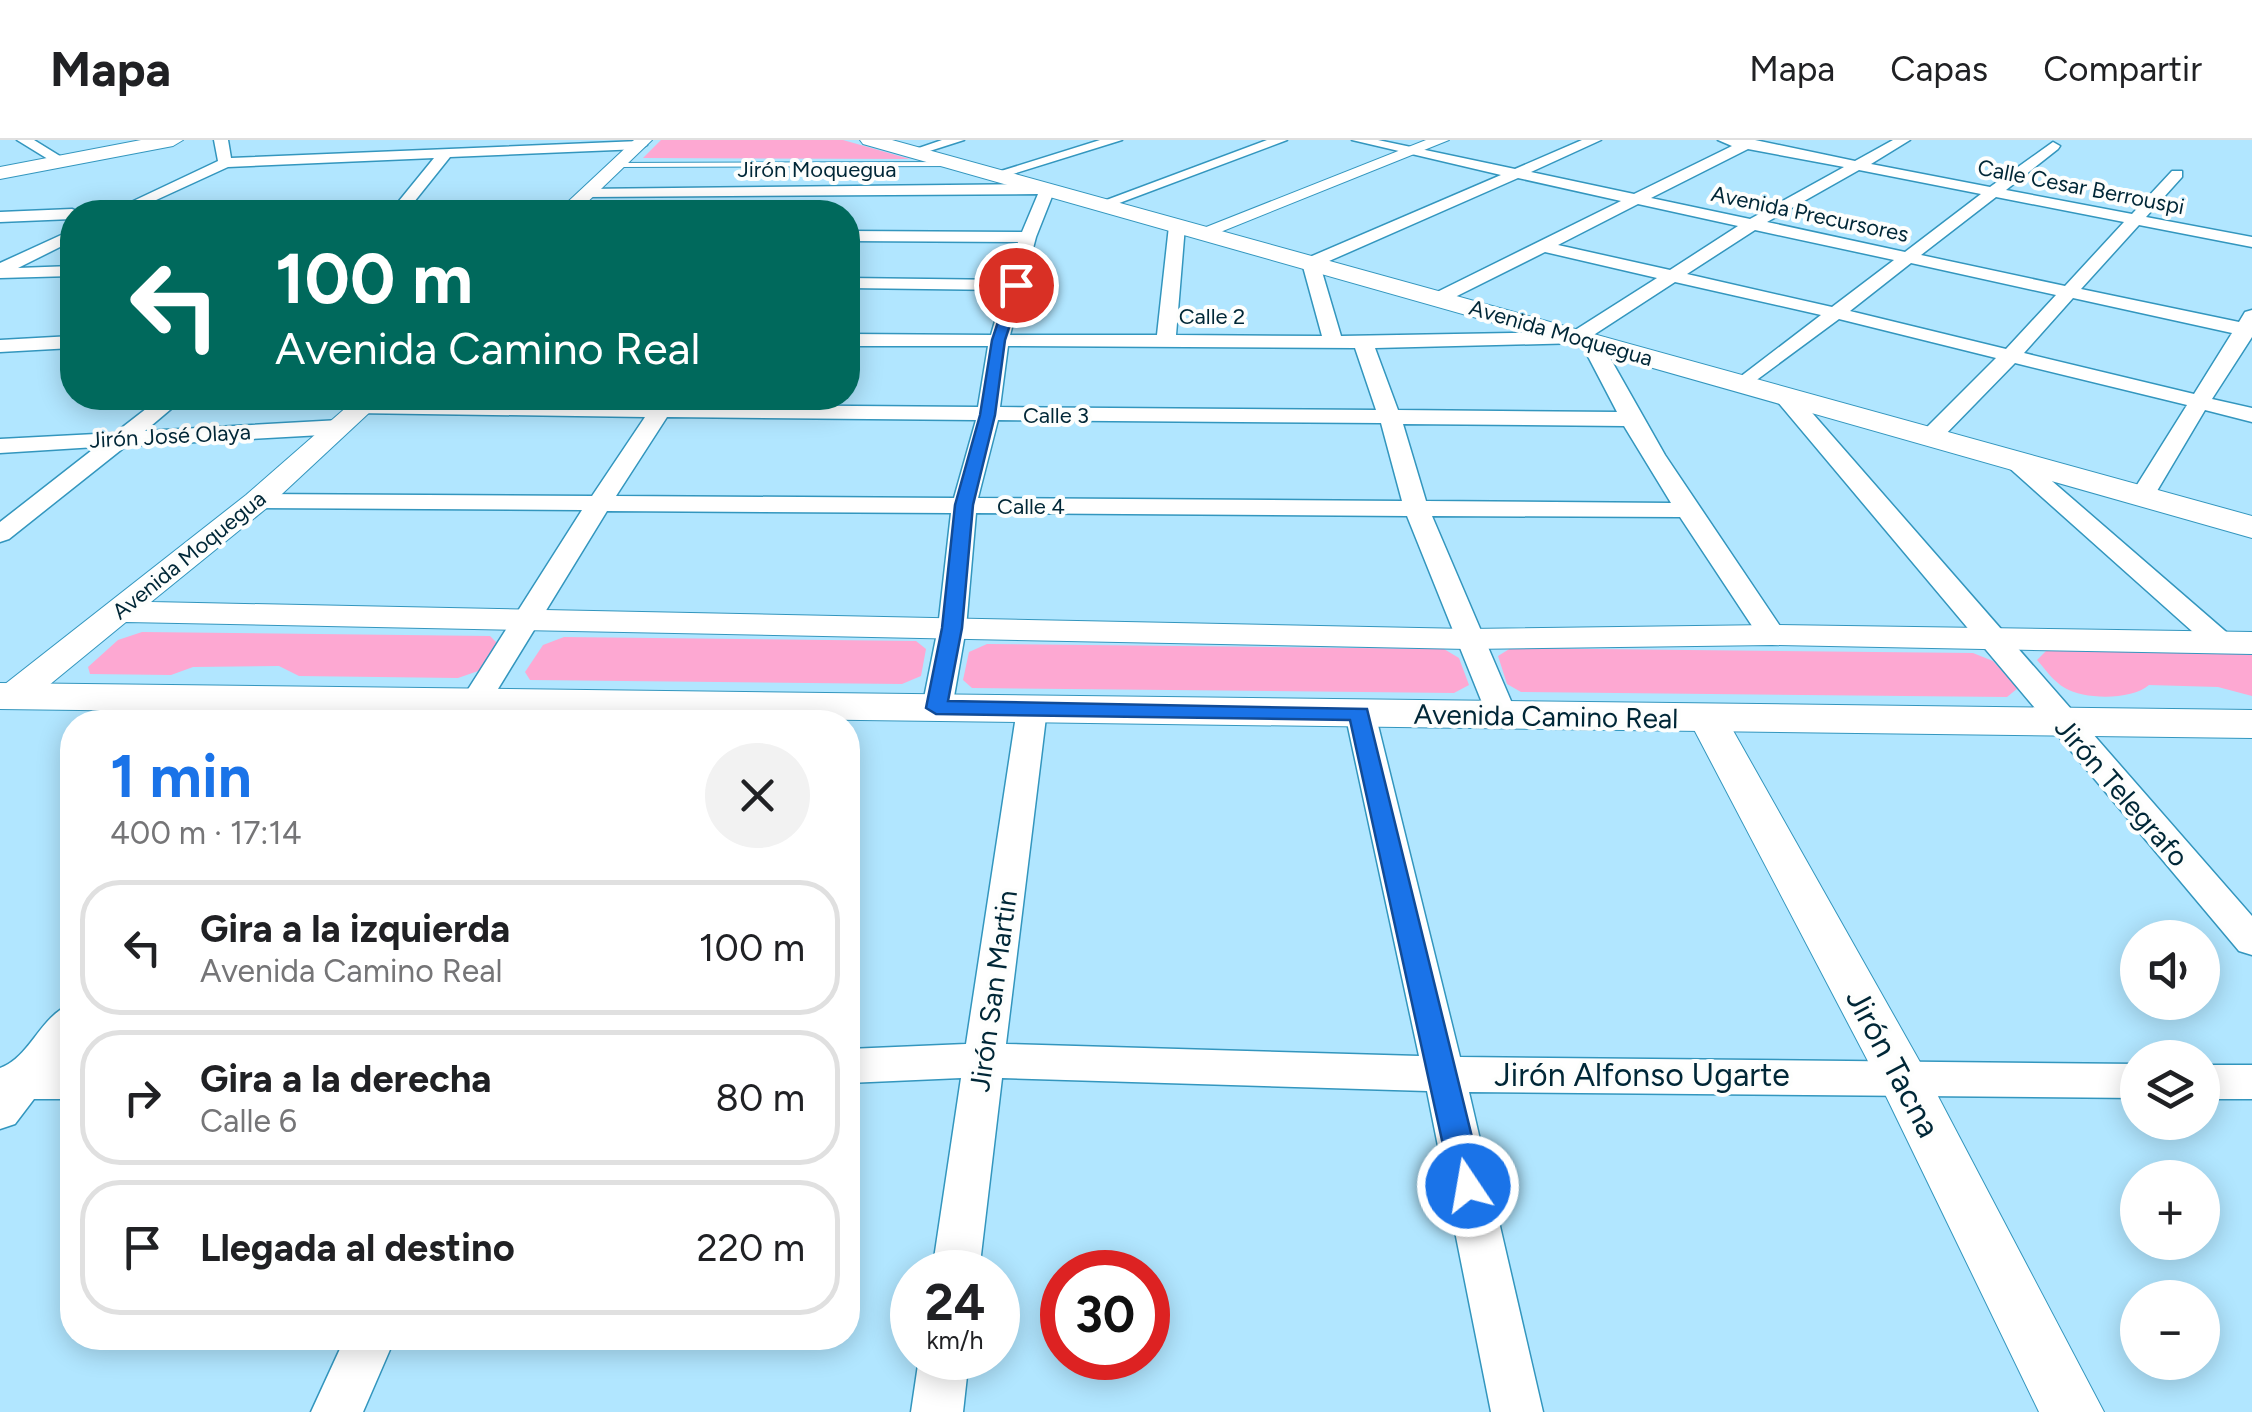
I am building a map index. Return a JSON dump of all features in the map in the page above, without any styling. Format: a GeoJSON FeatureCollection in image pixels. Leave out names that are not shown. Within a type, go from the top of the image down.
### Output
{"type":"FeatureCollection","features":[{"type":"Feature","properties":{"kind":"main road"},"geometry":{"type":"LineString","coordinates":[[0,173],[173,140]]}},
{"type":"Feature","properties":{"kind":"main road","name":"Avenida Moquegua"},"geometry":{"type":"LineString","coordinates":[[870,140],[914,152],[956,152],[995,175],[2252,527]]}},
{"type":"Feature","properties":{"kind":"main road","name":"Avenida Camino Real"},"geometry":{"type":"LineString","coordinates":[[4,700],[290,710]]}},
{"type":"Feature","properties":{"kind":"main road","name":"Avenida Camino Real"},"geometry":{"type":"LineString","coordinates":[[336,710],[474,702],[610,710]]}},
{"type":"Feature","properties":{"kind":"main road","name":"Avenida Camino Real"},"geometry":{"type":"LineString","coordinates":[[826,710],[936,708],[2252,724]]}},
{"type":"Feature","properties":{"kind":"street"},"geometry":{"type":"LineString","coordinates":[[24,140],[61,161]]}},
{"type":"Feature","properties":{"kind":"street"},"geometry":{"type":"LineString","coordinates":[[221,140],[225,162]]}},
{"type":"Feature","properties":{"kind":"street"},"geometry":{"type":"LineString","coordinates":[[995,175],[1116,140]]}},
{"type":"Feature","properties":{"kind":"street"},"geometry":{"type":"LineString","coordinates":[[1101,204],[1280,140]]}},
{"type":"Feature","properties":{"kind":"street","name":"Avenida Precursores"},"geometry":{"type":"LineString","coordinates":[[1359,140],[2066,292],[2250,325]]}},
{"type":"Feature","properties":{"kind":"street"},"geometry":{"type":"LineString","coordinates":[[1166,341],[1189,229],[1441,140]]}},
{"type":"Feature","properties":{"kind":"street"},"geometry":{"type":"LineString","coordinates":[[1333,341],[1311,263],[1594,140]]}},
{"type":"Feature","properties":{"kind":"street","name":"Calle Cesar Berrouspi"},"geometry":{"type":"LineString","coordinates":[[1725,140],[2252,242]]}},
{"type":"Feature","properties":{"kind":"street"},"geometry":{"type":"LineString","coordinates":[[1772,635],[1686,510],[1583,340],[1751,225],[1904,140]]}},
{"type":"Feature","properties":{"kind":"street"},"geometry":{"type":"LineString","coordinates":[[1743,384],[2053,146],[2028,140]]}},
{"type":"Feature","properties":{"kind":"street"},"geometry":{"type":"LineString","coordinates":[[144,200],[225,162],[447,152],[502,144],[643,142]]}},
{"type":"Feature","properties":{"kind":"street"},"geometry":{"type":"LineString","coordinates":[[579,200],[643,142]]}},
{"type":"Feature","properties":{"kind":"street"},"geometry":{"type":"LineString","coordinates":[[1436,298],[1750,142]]}},
{"type":"Feature","properties":{"kind":"street"},"geometry":{"type":"LineString","coordinates":[[408,200],[447,152]]}},
{"type":"Feature","properties":{"kind":"street"},"geometry":{"type":"LineString","coordinates":[[1930,436],[2010,356],[2176,174]]}},
{"type":"Feature","properties":{"kind":"street"},"geometry":{"type":"LineString","coordinates":[[936,708],[952,628],[964,505],[988,415],[998,340],[1028,238],[1047,190]]}},
{"type":"Feature","properties":{"kind":"street","name":"Jirón Moquegua"},"geometry":{"type":"LineString","coordinates":[[588,192],[1047,190]]}},
{"type":"Feature","properties":{"kind":"street"},"geometry":{"type":"LineString","coordinates":[[801,200],[806,193]]}},
{"type":"Feature","properties":{"kind":"street"},"geometry":{"type":"LineString","coordinates":[[0,218],[60,215]]}},
{"type":"Feature","properties":{"kind":"street"},"geometry":{"type":"LineString","coordinates":[[860,236],[1028,238]]}},
{"type":"Feature","properties":{"kind":"street"},"geometry":{"type":"LineString","coordinates":[[0,272],[60,241]]}},
{"type":"Feature","properties":{"kind":"street"},"geometry":{"type":"LineString","coordinates":[[1542,246],[2252,415]]}},
{"type":"Feature","properties":{"kind":"street"},"geometry":{"type":"LineString","coordinates":[[0,272],[60,271]]}},
{"type":"Feature","properties":{"kind":"street"},"geometry":{"type":"LineString","coordinates":[[860,283],[1016,285]]}},
{"type":"Feature","properties":{"kind":"street"},"geometry":{"type":"LineString","coordinates":[[2142,496],[2250,325]]}},
{"type":"Feature","properties":{"kind":"street","name":"Calle 2"},"geometry":{"type":"LineString","coordinates":[[860,340],[1583,340]]}},
{"type":"Feature","properties":{"kind":"street"},"geometry":{"type":"LineString","coordinates":[[1362,342],[1390,418],[1416,508],[1502,715]]}},
{"type":"Feature","properties":{"kind":"street"},"geometry":{"type":"LineString","coordinates":[[0,346],[60,343]]}},
{"type":"Feature","properties":{"kind":"street","name":"Jirón Telegrafo"},"geometry":{"type":"LineString","coordinates":[[1785,396],[1996,640],[2060,722],[2252,941]]}},
{"type":"Feature","properties":{"kind":"street"},"geometry":{"type":"LineString","coordinates":[[0,534],[158,410]]}},
{"type":"Feature","properties":{"kind":"street","name":"Calle 3"},"geometry":{"type":"LineString","coordinates":[[357,411],[1632,419]]}},
{"type":"Feature","properties":{"kind":"street","name":"Jirón José Olaya"},"geometry":{"type":"LineString","coordinates":[[0,446],[123,438],[357,411]]}},
{"type":"Feature","properties":{"kind":"street","name":"Avenida Moquegua"},"geometry":{"type":"LineString","coordinates":[[4,700],[257,500],[357,411]]}},
{"type":"Feature","properties":{"kind":"street"},"geometry":{"type":"LineString","coordinates":[[474,702],[659,412]]}},
{"type":"Feature","properties":{"kind":"street"},"geometry":{"type":"LineString","coordinates":[[2014,460],[2237,643]]}},
{"type":"Feature","properties":{"kind":"street","name":"Calle 4"},"geometry":{"type":"LineString","coordinates":[[257,500],[1686,510]]}},
{"type":"Feature","properties":{"kind":"street"},"geometry":{"type":"LineString","coordinates":[[119,612],[1468,639],[1772,635],[2237,643]]}},
{"type":"Feature","properties":{"kind":"street","name":"Jirón San Martin"},"geometry":{"type":"LineString","coordinates":[[958,1250],[1032,709]]}},
{"type":"Feature","properties":{"kind":"street"},"geometry":{"type":"LineString","coordinates":[[1360,713],[1444,1074],[1516,1412]]}},
{"type":"Feature","properties":{"kind":"street","name":"Jirón Tacna"},"geometry":{"type":"LineString","coordinates":[[1707,718],[1902,1077],[2072,1412]]}},
{"type":"Feature","properties":{"kind":"street"},"geometry":{"type":"LineString","coordinates":[[7,1092],[60,1033]]}},
{"type":"Feature","properties":{"kind":"street","name":"Jirón Alfonso Ugarte"},"geometry":{"type":"LineString","coordinates":[[860,1065],[983,1060],[1444,1074],[2120,1080]]}},
{"type":"Feature","properties":{"kind":"street"},"geometry":{"type":"LineString","coordinates":[[2220,1082],[2252,1082]]}},
{"type":"Feature","properties":{"kind":"street"},"geometry":{"type":"LineString","coordinates":[[7,1092],[60,1084]]}},
{"type":"Feature","properties":{"kind":"street"},"geometry":{"type":"LineString","coordinates":[[337,1412],[365,1350]]}},
{"type":"Feature","properties":{"kind":"street"},"geometry":{"type":"LineString","coordinates":[[937,1412],[941,1380]]}},
{"type":"Feature","properties":{"kind":"lane"},"geometry":{"type":"LineString","coordinates":[[615,166],[956,152]]}},
{"type":"Feature","properties":{"kind":"shaded area"},"geometry":{"type":"Polygon","coordinates":[[[661,140],[843,140],[910,159],[643,158],[661,140]]]}},
{"type":"Feature","properties":{"kind":"shaded area"},"geometry":{"type":"Polygon","coordinates":[[[142,632],[490,636],[498,644],[481,670],[458,678],[299,676],[279,666],[193,667],[171,675],[90,674],[88,667],[118,640],[142,632]]]}},
{"type":"Feature","properties":{"kind":"shaded area"},"geometry":{"type":"Polygon","coordinates":[[[564,637],[916,641],[926,649],[921,676],[902,684],[530,680],[525,672],[543,645],[564,637]]]}},
{"type":"Feature","properties":{"kind":"shaded area"},"geometry":{"type":"Polygon","coordinates":[[[987,644],[1444,649],[1459,658],[1469,685],[1454,693],[972,688],[963,680],[969,652],[987,644]]]}},
{"type":"Feature","properties":{"kind":"shaded area"},"geometry":{"type":"Polygon","coordinates":[[[1511,648],[1973,653],[1993,661],[2018,688],[2007,697],[1521,692],[1507,684],[1498,656],[1511,648]]]}},
{"type":"Feature","properties":{"kind":"shaded area"},"geometry":{"type":"Polygon","coordinates":[[[2046,651],[2252,652],[2252,696],[2218,687],[2149,685],[2120,696],[2084,695],[2065,688],[2046,671],[2037,660],[2046,651]]]}},
{"type":"Feature","properties":{"kind":"route"},"geometry":{"type":"LineString","coordinates":[[1016,285],[998,340],[988,415],[964,505],[952,628],[936,708],[1360,713],[1468,1186]]}}]}
